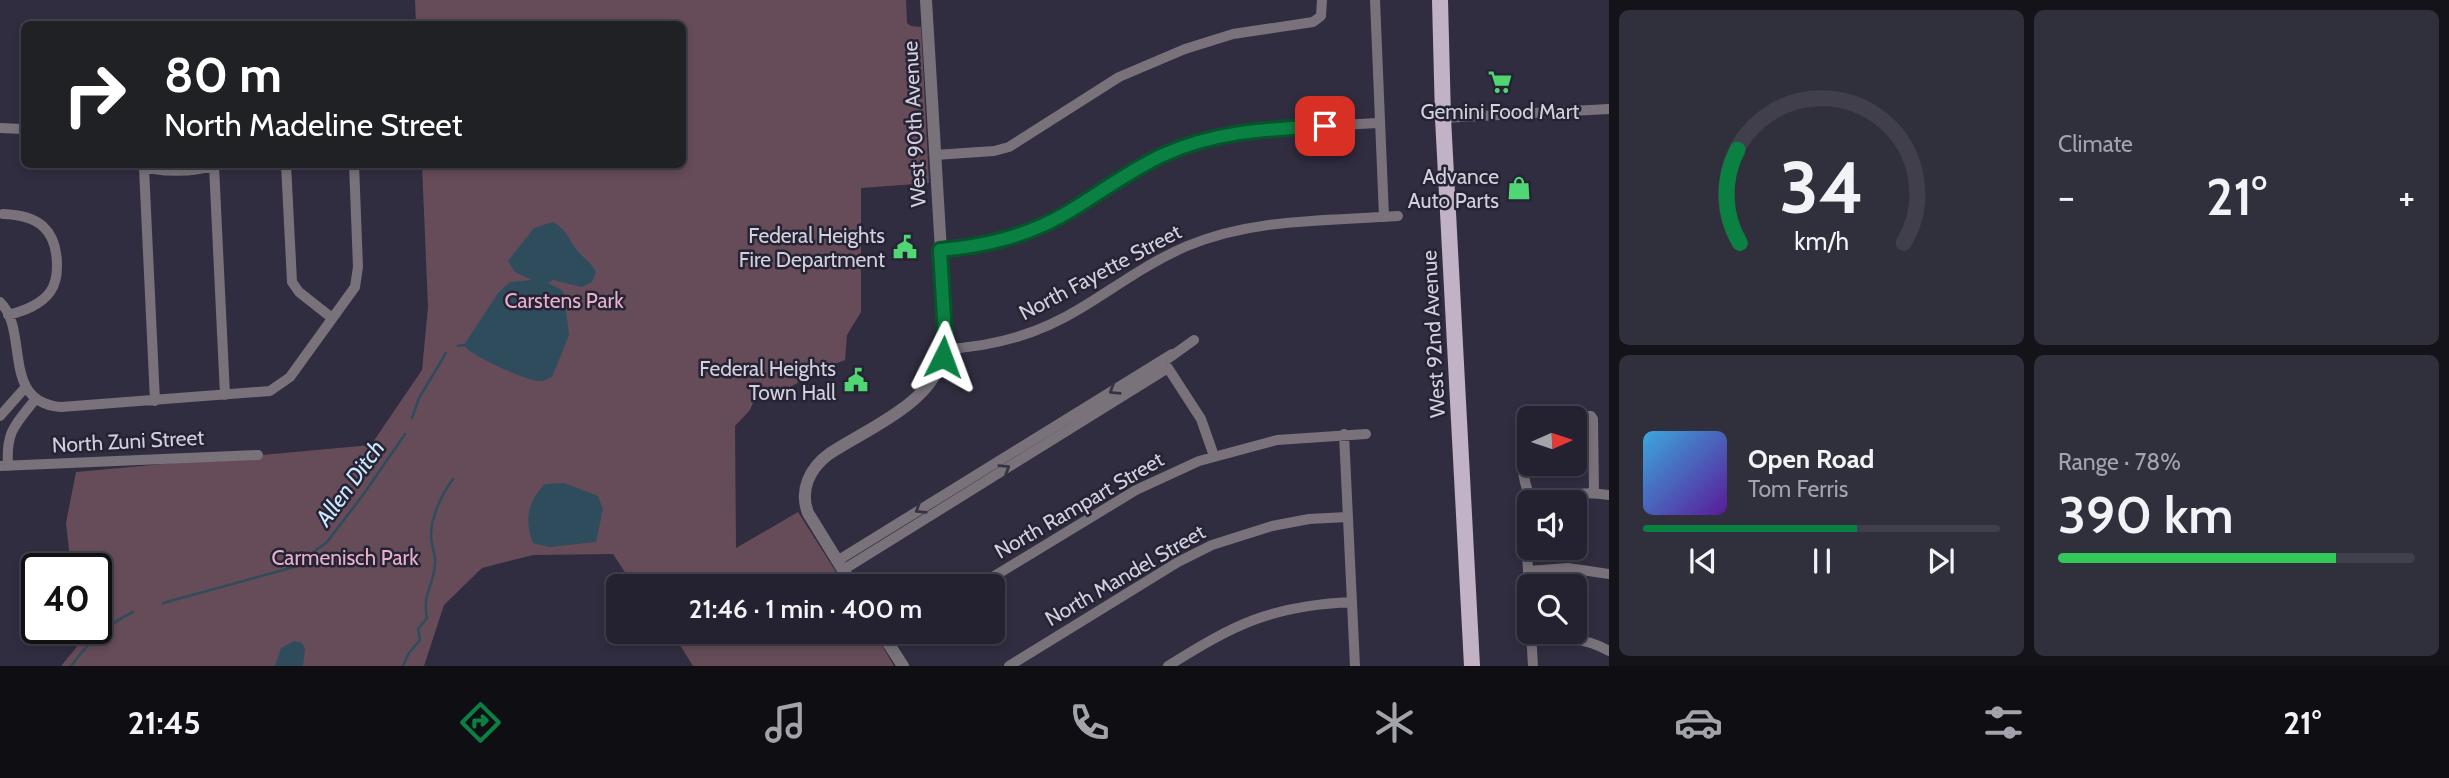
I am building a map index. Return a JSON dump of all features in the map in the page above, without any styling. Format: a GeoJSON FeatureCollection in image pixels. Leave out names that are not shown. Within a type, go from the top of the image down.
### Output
{"type":"FeatureCollection","features":[{"type":"Feature","properties":{"kind":"main road","name":"West 92nd Avenue"},"geometry":{"type":"LineString","coordinates":[[1440,0],[1443,118],[1472,666]]}},
{"type":"Feature","properties":{"kind":"street","name":"West 90th Avenue"},"geometry":{"type":"LineString","coordinates":[[846,574],[806,507],[808,479],[816,466],[829,454],[918,397],[934,378],[944,349],[926,0]]}},
{"type":"Feature","properties":{"kind":"street"},"geometry":{"type":"LineString","coordinates":[[1375,0],[1384,217]]}},
{"type":"Feature","properties":{"kind":"street"},"geometry":{"type":"LineString","coordinates":[[935,155],[1004,149],[1137,68],[1233,34],[1313,22],[1321,16],[1322,2]]}},
{"type":"Feature","properties":{"kind":"street"},"geometry":{"type":"LineString","coordinates":[[1443,118],[1609,109]]}},
{"type":"Feature","properties":{"kind":"street"},"geometry":{"type":"LineString","coordinates":[[940,250],[980,246],[1028,232],[1060,217],[1163,155],[1215,137],[1271,128],[1380,123]]}},
{"type":"Feature","properties":{"kind":"street"},"geometry":{"type":"LineString","coordinates":[[0,128],[21,129]]}},
{"type":"Feature","properties":{"kind":"street"},"geometry":{"type":"LineString","coordinates":[[140,168],[155,401]]}},
{"type":"Feature","properties":{"kind":"street"},"geometry":{"type":"LineString","coordinates":[[174,168],[197,168]]}},
{"type":"Feature","properties":{"kind":"street"},"geometry":{"type":"LineString","coordinates":[[216,168],[225,395]]}},
{"type":"Feature","properties":{"kind":"street"},"geometry":{"type":"LineString","coordinates":[[286,168],[292,282],[310,302],[332,318]]}},
{"type":"Feature","properties":{"kind":"street"},"geometry":{"type":"LineString","coordinates":[[0,302],[8,314],[14,370],[23,390],[34,401],[61,407],[262,393],[281,385],[297,369],[355,287],[354,168]]}},
{"type":"Feature","properties":{"kind":"street"},"geometry":{"type":"LineString","coordinates":[[3,214],[23,215],[42,224],[54,244],[57,258],[56,279],[47,295],[35,305],[8,314]]}},
{"type":"Feature","properties":{"kind":"street","name":"North Fayette Street"},"geometry":{"type":"LineString","coordinates":[[944,349],[992,344],[1040,329],[1081,308],[1167,256],[1215,235],[1283,223],[1398,216]]}},
{"type":"Feature","properties":{"kind":"street"},"geometry":{"type":"LineString","coordinates":[[840,565],[1068,424],[1194,340]]}},
{"type":"Feature","properties":{"kind":"street"},"geometry":{"type":"LineString","coordinates":[[1172,354],[1167,360],[1168,368],[1201,419],[1214,456]]}},
{"type":"Feature","properties":{"kind":"street"},"geometry":{"type":"LineString","coordinates":[[1068,424],[1168,368]]}},
{"type":"Feature","properties":{"kind":"street"},"geometry":{"type":"LineString","coordinates":[[0,416],[23,390]]}},
{"type":"Feature","properties":{"kind":"street"},"geometry":{"type":"LineString","coordinates":[[4,466],[10,433],[34,401]]}},
{"type":"Feature","properties":{"kind":"street"},"geometry":{"type":"LineString","coordinates":[[1587,416],[1593,419],[1594,493]]}},
{"type":"Feature","properties":{"kind":"street"},"geometry":{"type":"LineString","coordinates":[[1344,434],[1355,666]]}},
{"type":"Feature","properties":{"kind":"street","name":"North Rampart Street"},"geometry":{"type":"LineString","coordinates":[[998,574],[1136,490],[1174,471],[1214,456],[1276,440],[1366,434]]}},
{"type":"Feature","properties":{"kind":"street","name":"North Zuni Street"},"geometry":{"type":"LineString","coordinates":[[4,466],[258,455]]}},
{"type":"Feature","properties":{"kind":"street"},"geometry":{"type":"LineString","coordinates":[[1587,493],[1609,495]]}},
{"type":"Feature","properties":{"kind":"street","name":"North Mandel Street"},"geometry":{"type":"LineString","coordinates":[[1009,666],[1178,562],[1212,545],[1272,526],[1309,519],[1347,517]]}},
{"type":"Feature","properties":{"kind":"street"},"geometry":{"type":"LineString","coordinates":[[1528,574],[1529,560]]}},
{"type":"Feature","properties":{"kind":"street"},"geometry":{"type":"LineString","coordinates":[[1528,570],[1568,568],[1609,574]]}},
{"type":"Feature","properties":{"kind":"street"},"geometry":{"type":"LineString","coordinates":[[1168,666],[1223,632],[1257,617],[1295,607],[1351,602]]}},
{"type":"Feature","properties":{"kind":"street"},"geometry":{"type":"LineString","coordinates":[[1587,641],[1609,651]]}},
{"type":"Feature","properties":{"kind":"street"},"geometry":{"type":"LineString","coordinates":[[889,644],[903,666]]}},
{"type":"Feature","properties":{"kind":"street"},"geometry":{"type":"LineString","coordinates":[[1532,644],[1533,666]]}},
{"type":"Feature","properties":{"kind":"green space"},"geometry":{"type":"Polygon","coordinates":[[[415,0],[906,0],[907,23],[921,27],[929,183],[861,188],[861,312],[847,335],[845,360],[824,368],[785,390],[757,393],[750,410],[735,426],[736,548],[798,512],[837,574],[626,574],[613,554],[533,555],[482,568],[444,605],[424,666],[61,666],[79,644],[112,644],[112,553],[69,553],[66,523],[76,472],[371,445],[422,370],[428,307],[422,168],[686,168],[686,21],[416,21],[415,0]]]}},
{"type":"Feature","properties":{"kind":"green space"},"geometry":{"type":"Polygon","coordinates":[[[679,644],[881,644],[894,666],[693,666],[679,644]]]}},
{"type":"Feature","properties":{"kind":"water"},"geometry":{"type":"Polygon","coordinates":[[[553,222],[564,231],[596,272],[592,282],[582,287],[553,280],[548,283],[562,290],[564,294],[569,335],[552,377],[541,381],[500,367],[476,355],[464,345],[498,293],[510,282],[532,280],[515,272],[508,261],[534,228],[553,222]]]}},
{"type":"Feature","properties":{"kind":"water"},"geometry":{"type":"Polygon","coordinates":[[[564,483],[598,496],[603,509],[596,542],[549,547],[533,543],[528,519],[531,504],[545,484],[564,483]]]}},
{"type":"Feature","properties":{"kind":"water"},"geometry":{"type":"Polygon","coordinates":[[[294,641],[302,643],[305,649],[303,666],[275,666],[281,648],[294,641]]]}},
{"type":"Feature","properties":{"kind":"waterway","name":"Allen Ditch"},"geometry":{"type":"LineString","coordinates":[[458,346],[464,345]]}},
{"type":"Feature","properties":{"kind":"waterway","name":"Allen Ditch"},"geometry":{"type":"LineString","coordinates":[[412,418],[419,398],[446,353]]}},
{"type":"Feature","properties":{"kind":"waterway","name":"Allen Ditch"},"geometry":{"type":"LineString","coordinates":[[163,603],[294,567],[327,542],[405,434]]}},
{"type":"Feature","properties":{"kind":"waterway"},"geometry":{"type":"LineString","coordinates":[[403,666],[420,640],[418,629],[427,618],[427,595],[435,564],[431,536],[433,521],[441,498],[453,479]]}},
{"type":"Feature","properties":{"kind":"waterway","name":"Allen Ditch"},"geometry":{"type":"LineString","coordinates":[[71,666],[99,635],[133,612]]}},
{"type":"Feature","properties":{"kind":"place","name":"Gemini Food Mart"},"geometry":{"type":"Point","coordinates":[1500,82]}},
{"type":"Feature","properties":{"kind":"place","name":"Advance Auto Parts"},"geometry":{"type":"Point","coordinates":[1519,188]}},
{"type":"Feature","properties":{"kind":"place","name":"Federal Heights Fire Department"},"geometry":{"type":"Point","coordinates":[905,247]}},
{"type":"Feature","properties":{"kind":"place","name":"Federal Heights Town Hall"},"geometry":{"type":"Point","coordinates":[856,380]}},
{"type":"Feature","properties":{"kind":"route"},"geometry":{"type":"LineString","coordinates":[[943,357],[945,336],[940,250],[980,246],[1028,232],[1060,217],[1141,166],[1183,147],[1245,131],[1325,126]]}},
{"type":"Feature","properties":{"kind":"park label","name":"Carstens Park"},"geometry":{"type":"Point","coordinates":[564,300]}},
{"type":"Feature","properties":{"kind":"park label","name":"Carmenisch Park"},"geometry":{"type":"Point","coordinates":[345,557]}}]}
